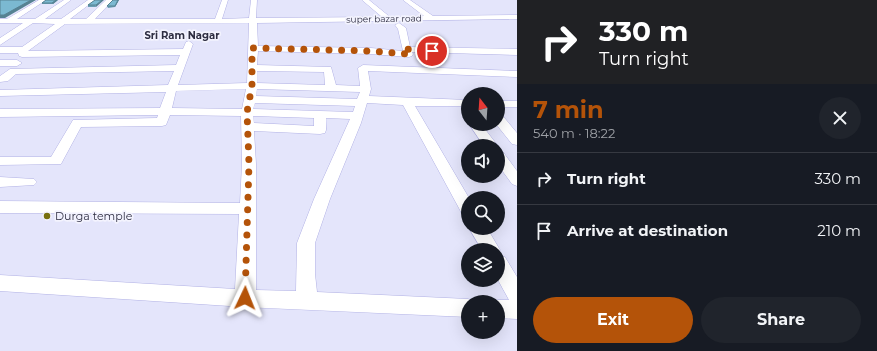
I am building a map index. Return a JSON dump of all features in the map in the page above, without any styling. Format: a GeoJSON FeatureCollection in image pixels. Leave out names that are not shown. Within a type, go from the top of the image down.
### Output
{"type":"FeatureCollection","features":[{"type":"Feature","properties":{"kind":"street"},"geometry":{"type":"LineString","coordinates":[[0,26],[43,0]]}},
{"type":"Feature","properties":{"kind":"street"},"geometry":{"type":"LineString","coordinates":[[0,42],[68,0]]}},
{"type":"Feature","properties":{"kind":"street"},"geometry":{"type":"LineString","coordinates":[[0,79],[4,80],[15,67],[23,52],[92,0]]}},
{"type":"Feature","properties":{"kind":"street"},"geometry":{"type":"LineString","coordinates":[[88,22],[110,0]]}},
{"type":"Feature","properties":{"kind":"street"},"geometry":{"type":"LineString","coordinates":[[218,21],[225,0]]}},
{"type":"Feature","properties":{"kind":"street"},"geometry":{"type":"LineString","coordinates":[[245,298],[249,164],[248,127],[252,68],[254,0]]}},
{"type":"Feature","properties":{"kind":"street"},"geometry":{"type":"LineString","coordinates":[[365,0],[389,19]]}},
{"type":"Feature","properties":{"kind":"street"},"geometry":{"type":"LineString","coordinates":[[406,0],[431,18]]}},
{"type":"Feature","properties":{"kind":"street","name":"super bazar road"},"geometry":{"type":"LineString","coordinates":[[253,23],[517,16]]}},
{"type":"Feature","properties":{"kind":"street"},"geometry":{"type":"LineString","coordinates":[[0,21],[218,21],[253,23],[399,25],[517,25]]}},
{"type":"Feature","properties":{"kind":"street"},"geometry":{"type":"LineString","coordinates":[[252,48],[371,51],[409,54],[406,49],[402,28],[399,25]]}},
{"type":"Feature","properties":{"kind":"street"},"geometry":{"type":"LineString","coordinates":[[0,50],[23,52],[139,52],[188,48],[172,88],[162,122],[77,123]]}},
{"type":"Feature","properties":{"kind":"street"},"geometry":{"type":"LineString","coordinates":[[406,49],[432,51],[517,52]]}},
{"type":"Feature","properties":{"kind":"street"},"geometry":{"type":"LineString","coordinates":[[130,69],[139,52]]}},
{"type":"Feature","properties":{"kind":"street"},"geometry":{"type":"LineString","coordinates":[[0,63],[15,67],[130,69],[180,68]]}},
{"type":"Feature","properties":{"kind":"street"},"geometry":{"type":"LineString","coordinates":[[252,68],[328,69],[331,88]]}},
{"type":"Feature","properties":{"kind":"street"},"geometry":{"type":"LineString","coordinates":[[307,301],[305,274],[306,243],[322,199],[342,154],[362,102],[363,68],[517,74]]}},
{"type":"Feature","properties":{"kind":"street"},"geometry":{"type":"LineString","coordinates":[[0,93],[172,88],[250,99],[320,114],[362,102]]}},
{"type":"Feature","properties":{"kind":"street"},"geometry":{"type":"LineString","coordinates":[[0,113],[165,111],[331,88],[362,102]]}},
{"type":"Feature","properties":{"kind":"street"},"geometry":{"type":"LineString","coordinates":[[250,99],[461,103]]}},
{"type":"Feature","properties":{"kind":"street"},"geometry":{"type":"LineString","coordinates":[[407,102],[461,198]]}},
{"type":"Feature","properties":{"kind":"street"},"geometry":{"type":"LineString","coordinates":[[505,104],[517,104]]}},
{"type":"Feature","properties":{"kind":"street"},"geometry":{"type":"LineString","coordinates":[[0,161],[56,161],[83,112]]}},
{"type":"Feature","properties":{"kind":"street"},"geometry":{"type":"LineString","coordinates":[[248,127],[320,130],[320,114]]}},
{"type":"Feature","properties":{"kind":"street"},"geometry":{"type":"LineString","coordinates":[[505,126],[517,141]]}},
{"type":"Feature","properties":{"kind":"street"},"geometry":{"type":"LineString","coordinates":[[505,165],[517,181]]}},
{"type":"Feature","properties":{"kind":"street"},"geometry":{"type":"LineString","coordinates":[[0,182],[29,182]]}},
{"type":"Feature","properties":{"kind":"street"},"geometry":{"type":"LineString","coordinates":[[0,207],[248,209]]}},
{"type":"Feature","properties":{"kind":"street"},"geometry":{"type":"LineString","coordinates":[[505,274],[517,295]]}},
{"type":"Feature","properties":{"kind":"street"},"geometry":{"type":"LineString","coordinates":[[0,283],[245,298],[461,308]]}},
{"type":"Feature","properties":{"kind":"street"},"geometry":{"type":"LineString","coordinates":[[505,309],[517,310]]}},
{"type":"Feature","properties":{"kind":"building"},"geometry":{"type":"Polygon","coordinates":[[[0,0],[31,0],[4,15],[0,15],[0,0]]]}},
{"type":"Feature","properties":{"kind":"building"},"geometry":{"type":"Polygon","coordinates":[[[46,0],[56,0],[52,3],[42,3],[46,0]]]}},
{"type":"Feature","properties":{"kind":"building"},"geometry":{"type":"Polygon","coordinates":[[[95,0],[102,0],[96,5],[88,5],[95,0]]]}},
{"type":"Feature","properties":{"kind":"building"},"geometry":{"type":"Polygon","coordinates":[[[113,0],[118,0],[115,6],[107,6],[113,0]]]}},
{"type":"Feature","properties":{"kind":"place","name":"Durga temple"},"geometry":{"type":"Point","coordinates":[47,216]}},
{"type":"Feature","properties":{"kind":"district","name":"Sri Ram Nagar"},"geometry":{"type":"Point","coordinates":[182,35]}},
{"type":"Feature","properties":{"kind":"route"},"geometry":{"type":"LineString","coordinates":[[245,298],[249,164],[247,112],[252,86],[252,48],[371,51],[409,54],[406,49],[432,51]]}}]}
